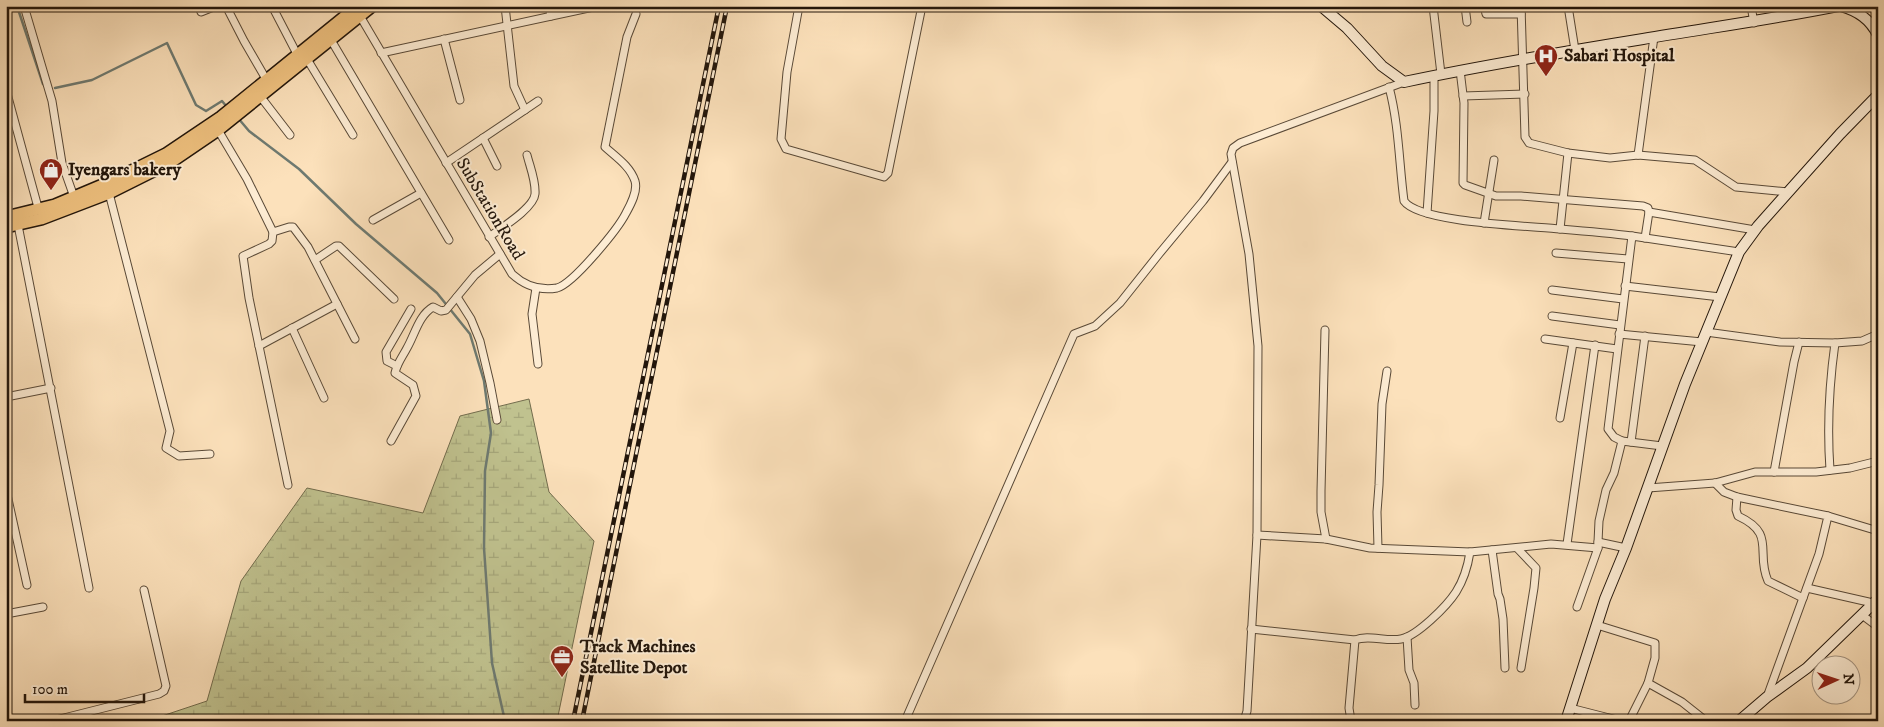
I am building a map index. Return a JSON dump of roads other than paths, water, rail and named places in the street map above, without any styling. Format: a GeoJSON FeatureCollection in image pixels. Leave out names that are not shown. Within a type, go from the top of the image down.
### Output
{"type":"FeatureCollection","features":[{"type":"Feature","properties":{"kind":"main road"},"geometry":{"type":"LineString","coordinates":[[6,217],[40,214],[109,193],[171,162],[359,11],[372,6]]}},
{"type":"Feature","properties":{"kind":"main road"},"geometry":{"type":"LineString","coordinates":[[254,95],[266,78],[331,40],[359,11]]}},
{"type":"Feature","properties":{"kind":"main road"},"geometry":{"type":"LineString","coordinates":[[6,227],[18,225],[166,154],[219,124]]}},
{"type":"Feature","properties":{"kind":"street"},"geometry":{"type":"LineString","coordinates":[[24,6],[52,101],[62,164],[74,197]]}},
{"type":"Feature","properties":{"kind":"street"},"geometry":{"type":"LineString","coordinates":[[198,6],[201,12],[216,6]]}},
{"type":"Feature","properties":{"kind":"street"},"geometry":{"type":"LineString","coordinates":[[226,6],[266,78]]}},
{"type":"Feature","properties":{"kind":"street"},"geometry":{"type":"LineString","coordinates":[[272,6],[353,135]]}},
{"type":"Feature","properties":{"kind":"street"},"geometry":{"type":"LineString","coordinates":[[505,6],[514,86],[525,110]]}},
{"type":"Feature","properties":{"kind":"street"},"geometry":{"type":"LineString","coordinates":[[549,6],[550,16]]}},
{"type":"Feature","properties":{"kind":"street"},"geometry":{"type":"LineString","coordinates":[[382,53],[598,6]]}},
{"type":"Feature","properties":{"kind":"street"},"geometry":{"type":"LineString","coordinates":[[799,6],[787,72],[781,139],[786,149],[884,177],[888,173],[922,6]]}},
{"type":"Feature","properties":{"kind":"street"},"geometry":{"type":"LineString","coordinates":[[1321,6],[1347,28],[1382,66],[1404,82]]}},
{"type":"Feature","properties":{"kind":"street"},"geometry":{"type":"LineString","coordinates":[[1427,214],[1438,75],[1433,6]]}},
{"type":"Feature","properties":{"kind":"street"},"geometry":{"type":"LineString","coordinates":[[1465,6],[1467,22]]}},
{"type":"Feature","properties":{"kind":"street"},"geometry":{"type":"LineString","coordinates":[[1484,6],[1486,14],[1521,10],[1527,141],[1529,143],[1568,153],[1610,158],[1638,156],[1696,160],[1736,187],[1788,192]]}},
{"type":"Feature","properties":{"kind":"street"},"geometry":{"type":"LineString","coordinates":[[1568,6],[1575,50]]}},
{"type":"Feature","properties":{"kind":"street"},"geometry":{"type":"LineString","coordinates":[[1751,6],[1754,23]]}},
{"type":"Feature","properties":{"kind":"street"},"geometry":{"type":"LineString","coordinates":[[1244,721],[1247,711],[1257,535],[1258,346],[1249,254],[1232,162],[1231,154],[1233,148],[1240,143],[1389,87],[1460,70],[1654,37],[1754,23],[1840,6],[1854,10],[1866,19],[1872,24],[1878,35]]}},
{"type":"Feature","properties":{"kind":"street","name":"SubStationRoad"},"geometry":{"type":"LineString","coordinates":[[359,11],[512,274],[528,286],[536,288]]}},
{"type":"Feature","properties":{"kind":"street"},"geometry":{"type":"LineString","coordinates":[[538,364],[532,314],[536,288],[558,288],[574,276],[602,246],[626,214],[636,189],[635,181],[629,168],[605,147],[627,37],[636,14]]}},
{"type":"Feature","properties":{"kind":"street"},"geometry":{"type":"LineString","coordinates":[[1638,156],[1654,37]]}},
{"type":"Feature","properties":{"kind":"street"},"geometry":{"type":"LineString","coordinates":[[444,38],[460,100]]}},
{"type":"Feature","properties":{"kind":"street"},"geometry":{"type":"LineString","coordinates":[[331,40],[449,240]]}},
{"type":"Feature","properties":{"kind":"street"},"geometry":{"type":"LineString","coordinates":[[1460,70],[1463,96],[1463,183],[1465,185],[1488,194],[1643,206],[1648,208],[1649,212],[1645,238]]}},
{"type":"Feature","properties":{"kind":"street"},"geometry":{"type":"LineString","coordinates":[[1389,87],[1396,118],[1404,201],[1407,205],[1427,214],[1484,224],[1632,236],[1739,252]]}},
{"type":"Feature","properties":{"kind":"street"},"geometry":{"type":"LineString","coordinates":[[6,90],[40,214]]}},
{"type":"Feature","properties":{"kind":"street"},"geometry":{"type":"LineString","coordinates":[[1463,96],[1525,94]]}},
{"type":"Feature","properties":{"kind":"street"},"geometry":{"type":"LineString","coordinates":[[254,95],[290,135]]}},
{"type":"Feature","properties":{"kind":"street"},"geometry":{"type":"LineString","coordinates":[[1566,721],[1605,599],[1626,548],[1662,446],[1704,337],[1739,252],[1754,230],[1840,134],[1878,95]]}},
{"type":"Feature","properties":{"kind":"street"},"geometry":{"type":"LineString","coordinates":[[446,163],[538,101]]}},
{"type":"Feature","properties":{"kind":"street"},"geometry":{"type":"LineString","coordinates":[[219,124],[273,232],[272,241],[269,244],[243,256],[249,298],[288,485]]}},
{"type":"Feature","properties":{"kind":"street"},"geometry":{"type":"LineString","coordinates":[[484,138],[497,166]]}},
{"type":"Feature","properties":{"kind":"street"},"geometry":{"type":"LineString","coordinates":[[1560,229],[1568,153]]}},
{"type":"Feature","properties":{"kind":"street"},"geometry":{"type":"LineString","coordinates":[[489,236],[515,218],[534,199],[533,180],[527,155]]}},
{"type":"Feature","properties":{"kind":"street"},"geometry":{"type":"LineString","coordinates":[[1484,224],[1494,160]]}},
{"type":"Feature","properties":{"kind":"street"},"geometry":{"type":"LineString","coordinates":[[905,721],[1074,334],[1096,326],[1120,303],[1203,202],[1232,162]]}},
{"type":"Feature","properties":{"kind":"street"},"geometry":{"type":"LineString","coordinates":[[109,193],[170,431],[166,448],[179,456],[210,454]]}},
{"type":"Feature","properties":{"kind":"street"},"geometry":{"type":"LineString","coordinates":[[373,220],[421,193]]}},
{"type":"Feature","properties":{"kind":"street"},"geometry":{"type":"LineString","coordinates":[[1649,212],[1754,230]]}},
{"type":"Feature","properties":{"kind":"street"},"geometry":{"type":"LineString","coordinates":[[18,225],[89,588]]}},
{"type":"Feature","properties":{"kind":"street"},"geometry":{"type":"LineString","coordinates":[[273,232],[289,227],[292,228],[308,247],[355,339]]}},
{"type":"Feature","properties":{"kind":"street"},"geometry":{"type":"LineString","coordinates":[[1632,236],[1608,429],[1614,437],[1622,441],[1662,446]]}},
{"type":"Feature","properties":{"kind":"street"},"geometry":{"type":"LineString","coordinates":[[315,260],[336,246],[339,246],[394,299]]}},
{"type":"Feature","properties":{"kind":"street"},"geometry":{"type":"LineString","coordinates":[[1556,253],[1628,259]]}},
{"type":"Feature","properties":{"kind":"street"},"geometry":{"type":"LineString","coordinates":[[391,441],[416,396],[413,385],[395,373],[415,330],[428,310],[433,307],[446,310],[475,275],[500,254]]}},
{"type":"Feature","properties":{"kind":"street"},"geometry":{"type":"LineString","coordinates":[[1625,286],[1720,297]]}},
{"type":"Feature","properties":{"kind":"street"},"geometry":{"type":"LineString","coordinates":[[1552,290],[1623,299]]}},
{"type":"Feature","properties":{"kind":"street"},"geometry":{"type":"LineString","coordinates":[[455,300],[471,319],[480,341],[497,420]]}},
{"type":"Feature","properties":{"kind":"street"},"geometry":{"type":"LineString","coordinates":[[259,346],[337,304]]}},
{"type":"Feature","properties":{"kind":"street"},"geometry":{"type":"LineString","coordinates":[[397,366],[387,361],[386,352],[411,309]]}},
{"type":"Feature","properties":{"kind":"street"},"geometry":{"type":"LineString","coordinates":[[1552,316],[1620,325]]}},
{"type":"Feature","properties":{"kind":"street"},"geometry":{"type":"LineString","coordinates":[[292,328],[324,398]]}},
{"type":"Feature","properties":{"kind":"street"},"geometry":{"type":"LineString","coordinates":[[1325,330],[1321,512],[1326,540]]}},
{"type":"Feature","properties":{"kind":"street"},"geometry":{"type":"LineString","coordinates":[[1620,334],[1835,343],[1862,341],[1878,334]]}},
{"type":"Feature","properties":{"kind":"street"},"geometry":{"type":"LineString","coordinates":[[1631,442],[1645,336]]}},
{"type":"Feature","properties":{"kind":"street"},"geometry":{"type":"LineString","coordinates":[[1545,339],[1618,348]]}},
{"type":"Feature","properties":{"kind":"street"},"geometry":{"type":"LineString","coordinates":[[1774,472],[1799,342]]}},
{"type":"Feature","properties":{"kind":"street"},"geometry":{"type":"LineString","coordinates":[[1560,418],[1573,343]]}},
{"type":"Feature","properties":{"kind":"street"},"geometry":{"type":"LineString","coordinates":[[1830,470],[1827,437],[1828,392],[1835,343]]}},
{"type":"Feature","properties":{"kind":"street"},"geometry":{"type":"LineString","coordinates":[[1567,544],[1595,345]]}},
{"type":"Feature","properties":{"kind":"street"},"geometry":{"type":"LineString","coordinates":[[1378,548],[1377,512],[1382,404],[1386,370]]}},
{"type":"Feature","properties":{"kind":"street"},"geometry":{"type":"LineString","coordinates":[[6,397],[51,388]]}},
{"type":"Feature","properties":{"kind":"street"},"geometry":{"type":"LineString","coordinates":[[1577,607],[1598,545],[1599,521],[1606,490],[1614,474],[1622,441]]}},
{"type":"Feature","properties":{"kind":"street"},"geometry":{"type":"LineString","coordinates":[[1648,488],[1715,483],[1744,473],[1830,470],[1878,462]]}},
{"type":"Feature","properties":{"kind":"street"},"geometry":{"type":"LineString","coordinates":[[1715,483],[1724,492],[1737,497],[1828,516],[1878,531]]}},
{"type":"Feature","properties":{"kind":"street"},"geometry":{"type":"LineString","coordinates":[[6,490],[27,584]]}},
{"type":"Feature","properties":{"kind":"street"},"geometry":{"type":"LineString","coordinates":[[1737,497],[1736,510],[1738,516],[1754,526],[1763,538],[1768,581],[1803,598]]}},
{"type":"Feature","properties":{"kind":"street"},"geometry":{"type":"LineString","coordinates":[[1767,697],[1807,588],[1828,516]]}},
{"type":"Feature","properties":{"kind":"street"},"geometry":{"type":"LineString","coordinates":[[1257,535],[1326,540],[1378,548],[1470,552],[1551,544],[1598,545],[1626,548]]}},
{"type":"Feature","properties":{"kind":"street"},"geometry":{"type":"LineString","coordinates":[[1517,548],[1536,568],[1522,668]]}},
{"type":"Feature","properties":{"kind":"street"},"geometry":{"type":"LineString","coordinates":[[1492,550],[1498,594],[1504,619],[1505,668]]}},
{"type":"Feature","properties":{"kind":"street"},"geometry":{"type":"LineString","coordinates":[[1251,629],[1355,640],[1362,638],[1400,640],[1424,625],[1446,605],[1457,590],[1470,552]]}},
{"type":"Feature","properties":{"kind":"street"},"geometry":{"type":"LineString","coordinates":[[1807,588],[1876,601]]}},
{"type":"Feature","properties":{"kind":"street"},"geometry":{"type":"LineString","coordinates":[[52,721],[119,705],[160,694],[164,691],[166,686],[144,590]]}},
{"type":"Feature","properties":{"kind":"street"},"geometry":{"type":"LineString","coordinates":[[1739,721],[1767,697],[1807,668],[1876,601]]}},
{"type":"Feature","properties":{"kind":"street"},"geometry":{"type":"LineString","coordinates":[[6,614],[42,607]]}},
{"type":"Feature","properties":{"kind":"street"},"geometry":{"type":"LineString","coordinates":[[1862,615],[1878,627]]}},
{"type":"Feature","properties":{"kind":"street"},"geometry":{"type":"LineString","coordinates":[[1597,625],[1655,643],[1655,658],[1648,684],[1629,721]]}},
{"type":"Feature","properties":{"kind":"street"},"geometry":{"type":"LineString","coordinates":[[1407,636],[1409,670],[1414,682],[1415,705]]}},
{"type":"Feature","properties":{"kind":"street"},"geometry":{"type":"LineString","coordinates":[[1351,721],[1349,708],[1355,640]]}},
{"type":"Feature","properties":{"kind":"street"},"geometry":{"type":"LineString","coordinates":[[1648,684],[1682,702],[1706,721]]}},
{"type":"Feature","properties":{"kind":"street"},"geometry":{"type":"LineString","coordinates":[[1570,708],[1621,721]]}},
{"type":"Feature","properties":{"kind":"street"},"geometry":{"type":"LineString","coordinates":[[6,716],[7,721]]}},
{"type":"Feature","properties":{"kind":"waterway"},"geometry":{"type":"LineString","coordinates":[[17,6],[43,84]]}},
{"type":"Feature","properties":{"kind":"waterway"},"geometry":{"type":"LineString","coordinates":[[55,88],[92,80],[167,43],[196,105],[206,111],[222,101],[227,107]]}},
{"type":"Feature","properties":{"kind":"waterway"},"geometry":{"type":"LineString","coordinates":[[238,118],[249,131],[299,169],[356,224],[437,293],[470,334],[484,381],[491,433],[485,471],[484,548],[492,663],[505,721]]}},
{"type":"Feature","properties":{"kind":"railway"},"geometry":{"type":"LineString","coordinates":[[573,721],[719,6]]}},
{"type":"Feature","properties":{"kind":"railway"},"geometry":{"type":"LineString","coordinates":[[582,721],[727,6]]}},
{"type":"Feature","properties":{"kind":"place","name":"Sabari Hospital"},"geometry":{"type":"Point","coordinates":[1546,77]}},
{"type":"Feature","properties":{"kind":"place","name":"Iyengars bakery"},"geometry":{"type":"Point","coordinates":[51,191]}},
{"type":"Feature","properties":{"kind":"place","name":"Track Machines Satellite Depot"},"geometry":{"type":"Point","coordinates":[562,678]}}]}
